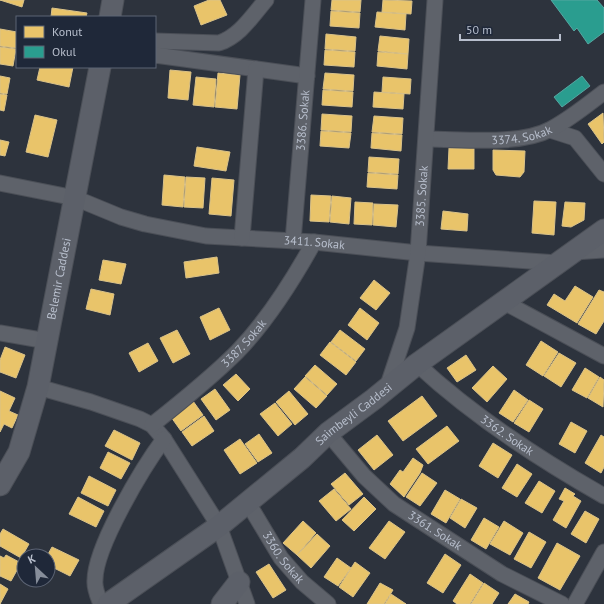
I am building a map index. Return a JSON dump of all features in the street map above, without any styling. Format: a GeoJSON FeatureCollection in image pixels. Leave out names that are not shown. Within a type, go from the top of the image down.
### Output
{"type":"FeatureCollection","features":[{"type":"Feature","properties":{"kind":"main road"},"geometry":{"type":"LineString","coordinates":[[110,16],[113,0]]}},
{"type":"Feature","properties":{"kind":"main road","name":"Belemir Caddesi"},"geometry":{"type":"LineString","coordinates":[[0,485],[18,452],[38,387],[100,68]]}},
{"type":"Feature","properties":{"kind":"main road","name":"Saimbeyli Caddesi"},"geometry":{"type":"LineString","coordinates":[[108,604],[219,526],[302,458],[328,433],[417,364],[604,230]]}},
{"type":"Feature","properties":{"kind":"main road"},"geometry":{"type":"LineString","coordinates":[[222,604],[240,582]]}},
{"type":"Feature","properties":{"kind":"street"},"geometry":{"type":"LineString","coordinates":[[156,41],[219,42],[227,40],[244,27],[266,0]]}},
{"type":"Feature","properties":{"kind":"street","name":"3386. Sokak"},"geometry":{"type":"LineString","coordinates":[[293,241],[313,0]]}},
{"type":"Feature","properties":{"kind":"street","name":"3385. Sokak"},"geometry":{"type":"LineString","coordinates":[[387,388],[408,322],[418,253],[427,138],[435,0]]}},
{"type":"Feature","properties":{"kind":"street"},"geometry":{"type":"LineString","coordinates":[[156,55],[307,76]]}},
{"type":"Feature","properties":{"kind":"street"},"geometry":{"type":"LineString","coordinates":[[242,238],[256,69]]}},
{"type":"Feature","properties":{"kind":"street","name":"3374. Sokak"},"geometry":{"type":"LineString","coordinates":[[427,138],[523,138],[550,130],[571,117],[604,92]]}},
{"type":"Feature","properties":{"kind":"street"},"geometry":{"type":"LineString","coordinates":[[550,130],[575,138],[604,174]]}},
{"type":"Feature","properties":{"kind":"street","name":"3411. Sokak"},"geometry":{"type":"LineString","coordinates":[[0,183],[75,198],[121,217],[145,224],[206,236],[314,242],[418,253],[566,258],[604,250]]}},
{"type":"Feature","properties":{"kind":"street","name":"3387. Sokak"},"geometry":{"type":"LineString","coordinates":[[152,425],[218,370],[238,351],[252,335],[288,285],[314,242]]}},
{"type":"Feature","properties":{"kind":"street"},"geometry":{"type":"LineString","coordinates":[[504,302],[604,356]]}},
{"type":"Feature","properties":{"kind":"street"},"geometry":{"type":"LineString","coordinates":[[0,332],[47,341]]}},
{"type":"Feature","properties":{"kind":"street","name":"3362. Sokak"},"geometry":{"type":"LineString","coordinates":[[417,364],[444,389],[503,434],[604,496]]}},
{"type":"Feature","properties":{"kind":"street"},"geometry":{"type":"LineString","coordinates":[[38,387],[97,404],[140,419],[152,425],[164,439],[219,526],[247,604]]}},
{"type":"Feature","properties":{"kind":"street","name":"3361. Sokak"},"geometry":{"type":"LineString","coordinates":[[328,433],[364,476],[394,504],[502,574],[562,604]]}},
{"type":"Feature","properties":{"kind":"street"},"geometry":{"type":"LineString","coordinates":[[101,604],[94,581],[97,566],[106,540],[141,473],[164,439]]}},
{"type":"Feature","properties":{"kind":"street","name":"3360. Sokak"},"geometry":{"type":"LineString","coordinates":[[248,503],[281,558],[302,582],[328,604]]}},
{"type":"Feature","properties":{"kind":"street"},"geometry":{"type":"LineString","coordinates":[[576,604],[604,552]]}},
{"type":"Feature","properties":{"kind":"building: Konut"},"geometry":{"type":"Polygon","coordinates":[[[0,0],[24,0],[22,7],[0,0]]]}},
{"type":"Feature","properties":{"kind":"building: Konut"},"geometry":{"type":"Polygon","coordinates":[[[209,0],[220,0],[227,15],[201,25],[194,6],[209,0]]]}},
{"type":"Feature","properties":{"kind":"building: Konut"},"geometry":{"type":"Polygon","coordinates":[[[332,0],[361,0],[360,12],[331,10],[332,0]]]}},
{"type":"Feature","properties":{"kind":"building: Konut"},"geometry":{"type":"Polygon","coordinates":[[[383,0],[412,1],[411,14],[382,12],[383,0]]]}},
{"type":"Feature","properties":{"kind":"building: Konut"},"geometry":{"type":"Polygon","coordinates":[[[52,8],[87,13],[86,16],[51,16],[52,8]]]}},
{"type":"Feature","properties":{"kind":"building: Konut"},"geometry":{"type":"Polygon","coordinates":[[[331,11],[360,13],[359,28],[330,26],[331,11]]]}},
{"type":"Feature","properties":{"kind":"building: Konut"},"geometry":{"type":"Polygon","coordinates":[[[377,12],[406,14],[405,30],[375,27],[377,12]]]}},
{"type":"Feature","properties":{"kind":"building: Konut"},"geometry":{"type":"Polygon","coordinates":[[[0,29],[16,32],[16,48],[0,46],[0,29]]]}},
{"type":"Feature","properties":{"kind":"building: Konut"},"geometry":{"type":"Polygon","coordinates":[[[326,34],[356,37],[355,51],[325,49],[326,34]]]}},
{"type":"Feature","properties":{"kind":"building: Konut"},"geometry":{"type":"Polygon","coordinates":[[[380,36],[409,39],[408,54],[378,51],[380,36]]]}},
{"type":"Feature","properties":{"kind":"building: Konut"},"geometry":{"type":"Polygon","coordinates":[[[0,47],[16,49],[13,66],[0,64],[0,47]]]}},
{"type":"Feature","properties":{"kind":"building: Konut"},"geometry":{"type":"Polygon","coordinates":[[[325,50],[355,52],[354,67],[324,65],[325,50]]]}},
{"type":"Feature","properties":{"kind":"building: Konut"},"geometry":{"type":"Polygon","coordinates":[[[378,52],[408,54],[407,69],[377,66],[378,52]]]}},
{"type":"Feature","properties":{"kind":"building: Konut"},"geometry":{"type":"Polygon","coordinates":[[[40,68],[73,68],[69,87],[37,80],[40,68]]]}},
{"type":"Feature","properties":{"kind":"building: Konut"},"geometry":{"type":"Polygon","coordinates":[[[170,70],[191,72],[188,100],[168,98],[170,70]]]}},
{"type":"Feature","properties":{"kind":"building: Konut"},"geometry":{"type":"Polygon","coordinates":[[[218,73],[240,75],[237,109],[215,107],[218,73]]]}},
{"type":"Feature","properties":{"kind":"building: Konut"},"geometry":{"type":"Polygon","coordinates":[[[325,73],[354,75],[353,91],[323,89],[325,73]]]}},
{"type":"Feature","properties":{"kind":"building: Konut"},"geometry":{"type":"Polygon","coordinates":[[[0,76],[10,78],[7,94],[0,93],[0,76]]]}},
{"type":"Feature","properties":{"kind":"building: Konut"},"geometry":{"type":"Polygon","coordinates":[[[196,77],[216,79],[214,107],[193,105],[196,77]]]}},
{"type":"Feature","properties":{"kind":"building: Konut"},"geometry":{"type":"Polygon","coordinates":[[[383,77],[411,79],[410,94],[382,92],[383,77]]]}},
{"type":"Feature","properties":{"kind":"building: Konut"},"geometry":{"type":"Polygon","coordinates":[[[323,90],[353,92],[352,107],[322,105],[323,90]]]}},
{"type":"Feature","properties":{"kind":"building: Konut"},"geometry":{"type":"Polygon","coordinates":[[[374,92],[404,94],[403,109],[373,107],[374,92]]]}},
{"type":"Feature","properties":{"kind":"building: Konut"},"geometry":{"type":"Polygon","coordinates":[[[0,94],[7,95],[4,111],[0,110],[0,94]]]}},
{"type":"Feature","properties":{"kind":"building: Konut"},"geometry":{"type":"Polygon","coordinates":[[[603,113],[604,142],[602,144],[588,124],[603,113]]]}},
{"type":"Feature","properties":{"kind":"building: Konut"},"geometry":{"type":"Polygon","coordinates":[[[322,114],[352,116],[351,132],[321,130],[322,114]]]}},
{"type":"Feature","properties":{"kind":"building: Konut"},"geometry":{"type":"Polygon","coordinates":[[[35,115],[57,120],[48,157],[26,152],[35,115]]]}},
{"type":"Feature","properties":{"kind":"building: Konut"},"geometry":{"type":"Polygon","coordinates":[[[374,116],[403,118],[402,134],[372,132],[374,116]]]}},
{"type":"Feature","properties":{"kind":"building: Konut"},"geometry":{"type":"Polygon","coordinates":[[[321,131],[351,133],[349,148],[320,146],[321,131]]]}},
{"type":"Feature","properties":{"kind":"building: Konut"},"geometry":{"type":"Polygon","coordinates":[[[372,133],[402,135],[401,151],[371,148],[372,133]]]}},
{"type":"Feature","properties":{"kind":"building: Konut"},"geometry":{"type":"Polygon","coordinates":[[[0,140],[9,142],[5,156],[0,155],[0,140]]]}},
{"type":"Feature","properties":{"kind":"building: Konut"},"geometry":{"type":"Polygon","coordinates":[[[197,147],[230,152],[226,171],[194,166],[197,147]]]}},
{"type":"Feature","properties":{"kind":"building: Konut"},"geometry":{"type":"Polygon","coordinates":[[[449,148],[474,148],[474,169],[448,169],[449,148]]]}},
{"type":"Feature","properties":{"kind":"building: Konut"},"geometry":{"type":"Polygon","coordinates":[[[493,150],[525,151],[524,172],[520,177],[496,175],[493,170],[493,150]]]}},
{"type":"Feature","properties":{"kind":"building: Konut"},"geometry":{"type":"Polygon","coordinates":[[[369,157],[399,159],[398,174],[368,172],[369,157]]]}},
{"type":"Feature","properties":{"kind":"building: Konut"},"geometry":{"type":"Polygon","coordinates":[[[368,173],[398,175],[397,189],[367,187],[368,173]]]}},
{"type":"Feature","properties":{"kind":"building: Konut"},"geometry":{"type":"Polygon","coordinates":[[[164,175],[185,177],[183,207],[162,205],[164,175]]]}},
{"type":"Feature","properties":{"kind":"building: Konut"},"geometry":{"type":"Polygon","coordinates":[[[186,177],[205,178],[203,208],[184,207],[186,177]]]}},
{"type":"Feature","properties":{"kind":"building: Konut"},"geometry":{"type":"Polygon","coordinates":[[[212,178],[234,180],[231,216],[209,214],[212,178]]]}},
{"type":"Feature","properties":{"kind":"building: Konut"},"geometry":{"type":"Polygon","coordinates":[[[311,195],[331,196],[329,222],[310,221],[311,195]]]}},
{"type":"Feature","properties":{"kind":"building: Konut"},"geometry":{"type":"Polygon","coordinates":[[[332,196],[351,198],[349,224],[330,222],[332,196]]]}},
{"type":"Feature","properties":{"kind":"building: Konut"},"geometry":{"type":"Polygon","coordinates":[[[534,201],[556,202],[554,235],[532,233],[534,201]]]}},
{"type":"Feature","properties":{"kind":"building: Konut"},"geometry":{"type":"Polygon","coordinates":[[[355,202],[373,203],[372,225],[354,224],[355,202]]]}},
{"type":"Feature","properties":{"kind":"building: Konut"},"geometry":{"type":"Polygon","coordinates":[[[565,202],[585,203],[584,220],[571,227],[562,226],[565,202]]]}},
{"type":"Feature","properties":{"kind":"building: Konut"},"geometry":{"type":"Polygon","coordinates":[[[374,204],[398,205],[396,227],[373,225],[374,204]]]}},
{"type":"Feature","properties":{"kind":"building: Konut"},"geometry":{"type":"Polygon","coordinates":[[[443,211],[468,214],[467,231],[441,229],[443,211]]]}},
{"type":"Feature","properties":{"kind":"building: Konut"},"geometry":{"type":"Polygon","coordinates":[[[217,257],[219,273],[186,278],[184,262],[217,257]]]}},
{"type":"Feature","properties":{"kind":"building: Konut"},"geometry":{"type":"Polygon","coordinates":[[[103,260],[126,264],[121,284],[99,280],[103,260]]]}},
{"type":"Feature","properties":{"kind":"building: Konut"},"geometry":{"type":"Polygon","coordinates":[[[374,280],[390,293],[376,310],[360,298],[374,280]]]}},
{"type":"Feature","properties":{"kind":"building: Konut"},"geometry":{"type":"Polygon","coordinates":[[[575,286],[593,297],[577,323],[547,305],[554,294],[565,301],[575,286]]]}},
{"type":"Feature","properties":{"kind":"building: Konut"},"geometry":{"type":"Polygon","coordinates":[[[91,289],[114,294],[110,315],[86,309],[91,289]]]}},
{"type":"Feature","properties":{"kind":"building: Konut"},"geometry":{"type":"Polygon","coordinates":[[[599,290],[604,292],[604,321],[596,334],[578,324],[599,290]]]}},
{"type":"Feature","properties":{"kind":"building: Konut"},"geometry":{"type":"Polygon","coordinates":[[[219,308],[230,330],[210,340],[200,317],[219,308]]]}},
{"type":"Feature","properties":{"kind":"building: Konut"},"geometry":{"type":"Polygon","coordinates":[[[360,308],[379,323],[367,340],[348,325],[360,308]]]}},
{"type":"Feature","properties":{"kind":"building: Konut"},"geometry":{"type":"Polygon","coordinates":[[[177,330],[190,354],[173,363],[160,338],[177,330]]]}},
{"type":"Feature","properties":{"kind":"building: Konut"},"geometry":{"type":"Polygon","coordinates":[[[340,330],[365,349],[356,361],[331,342],[340,330]]]}},
{"type":"Feature","properties":{"kind":"building: Konut"},"geometry":{"type":"Polygon","coordinates":[[[541,341],[558,352],[543,376],[526,365],[541,341]]]}},
{"type":"Feature","properties":{"kind":"building: Konut"},"geometry":{"type":"Polygon","coordinates":[[[330,342],[356,362],[346,375],[320,355],[330,342]]]}},
{"type":"Feature","properties":{"kind":"building: Konut"},"geometry":{"type":"Polygon","coordinates":[[[148,343],[158,361],[139,372],[129,353],[148,343]]]}},
{"type":"Feature","properties":{"kind":"building: Konut"},"geometry":{"type":"Polygon","coordinates":[[[5,347],[25,355],[16,378],[0,372],[0,360],[5,347]]]}},
{"type":"Feature","properties":{"kind":"building: Konut"},"geometry":{"type":"Polygon","coordinates":[[[559,353],[576,363],[561,387],[544,376],[559,353]]]}},
{"type":"Feature","properties":{"kind":"building: Konut"},"geometry":{"type":"Polygon","coordinates":[[[466,355],[476,370],[457,382],[447,368],[466,355]]]}},
{"type":"Feature","properties":{"kind":"building: Konut"},"geometry":{"type":"Polygon","coordinates":[[[315,365],[337,384],[327,395],[305,376],[315,365]]]}},
{"type":"Feature","properties":{"kind":"building: Konut"},"geometry":{"type":"Polygon","coordinates":[[[493,366],[507,379],[487,402],[472,388],[493,366]]]}},
{"type":"Feature","properties":{"kind":"building: Konut"},"geometry":{"type":"Polygon","coordinates":[[[585,368],[599,377],[587,398],[572,390],[585,368]]]}},
{"type":"Feature","properties":{"kind":"building: Konut"},"geometry":{"type":"Polygon","coordinates":[[[236,374],[250,389],[238,401],[223,385],[236,374]]]}},
{"type":"Feature","properties":{"kind":"building: Konut"},"geometry":{"type":"Polygon","coordinates":[[[305,377],[327,396],[316,408],[294,389],[305,377]]]}},
{"type":"Feature","properties":{"kind":"building: Konut"},"geometry":{"type":"Polygon","coordinates":[[[600,377],[604,380],[603,407],[588,398],[600,377]]]}},
{"type":"Feature","properties":{"kind":"building: Konut"},"geometry":{"type":"Polygon","coordinates":[[[215,389],[230,410],[216,420],[201,399],[215,389]]]}},
{"type":"Feature","properties":{"kind":"building: Konut"},"geometry":{"type":"Polygon","coordinates":[[[514,390],[528,400],[513,422],[499,413],[514,390]]]}},
{"type":"Feature","properties":{"kind":"building: Konut"},"geometry":{"type":"Polygon","coordinates":[[[0,391],[15,398],[9,411],[18,415],[12,428],[4,424],[0,432],[0,391]]]}},
{"type":"Feature","properties":{"kind":"building: Konut"},"geometry":{"type":"Polygon","coordinates":[[[289,391],[308,414],[295,425],[276,402],[289,391]]]}},
{"type":"Feature","properties":{"kind":"building: Konut"},"geometry":{"type":"Polygon","coordinates":[[[422,396],[437,416],[403,441],[388,421],[422,396]]]}},
{"type":"Feature","properties":{"kind":"building: Konut"},"geometry":{"type":"Polygon","coordinates":[[[529,400],[543,409],[529,432],[514,423],[529,400]]]}},
{"type":"Feature","properties":{"kind":"building: Konut"},"geometry":{"type":"Polygon","coordinates":[[[193,401],[203,415],[181,431],[171,417],[193,401]]]}},
{"type":"Feature","properties":{"kind":"building: Konut"},"geometry":{"type":"Polygon","coordinates":[[[275,403],[292,424],[278,436],[260,414],[275,403]]]}},
{"type":"Feature","properties":{"kind":"building: Konut"},"geometry":{"type":"Polygon","coordinates":[[[204,416],[214,431],[192,446],[182,432],[204,416]]]}},
{"type":"Feature","properties":{"kind":"building: Konut"},"geometry":{"type":"Polygon","coordinates":[[[571,422],[587,431],[575,453],[559,444],[571,422]]]}},
{"type":"Feature","properties":{"kind":"building: Konut"},"geometry":{"type":"Polygon","coordinates":[[[447,426],[459,441],[428,464],[416,449],[447,426]]]}},
{"type":"Feature","properties":{"kind":"building: Konut"},"geometry":{"type":"Polygon","coordinates":[[[114,430],[140,443],[132,460],[105,446],[114,430]]]}},
{"type":"Feature","properties":{"kind":"building: Konut"},"geometry":{"type":"Polygon","coordinates":[[[259,434],[272,453],[258,462],[245,444],[259,434]]]}},
{"type":"Feature","properties":{"kind":"building: Konut"},"geometry":{"type":"Polygon","coordinates":[[[377,435],[393,455],[374,470],[358,450],[377,435]]]}},
{"type":"Feature","properties":{"kind":"building: Konut"},"geometry":{"type":"Polygon","coordinates":[[[601,435],[604,437],[604,467],[601,473],[585,463],[601,435]]]}},
{"type":"Feature","properties":{"kind":"building: Konut"},"geometry":{"type":"Polygon","coordinates":[[[240,439],[257,463],[240,474],[224,450],[240,439]]]}},
{"type":"Feature","properties":{"kind":"building: Konut"},"geometry":{"type":"Polygon","coordinates":[[[493,443],[512,455],[498,478],[479,466],[493,443]]]}},
{"type":"Feature","properties":{"kind":"building: Konut"},"geometry":{"type":"Polygon","coordinates":[[[108,452],[130,463],[121,479],[100,468],[108,452]]]}},
{"type":"Feature","properties":{"kind":"building: Konut"},"geometry":{"type":"Polygon","coordinates":[[[413,458],[423,465],[420,473],[404,497],[390,484],[400,470],[403,472],[413,458]]]}},
{"type":"Feature","properties":{"kind":"building: Konut"},"geometry":{"type":"Polygon","coordinates":[[[517,464],[532,474],[517,497],[502,488],[517,464]]]}},
{"type":"Feature","properties":{"kind":"building: Konut"},"geometry":{"type":"Polygon","coordinates":[[[345,473],[363,494],[349,505],[331,484],[345,473]]]}},
{"type":"Feature","properties":{"kind":"building: Konut"},"geometry":{"type":"Polygon","coordinates":[[[422,473],[437,483],[420,506],[406,497],[422,473]]]}},
{"type":"Feature","properties":{"kind":"building: Konut"},"geometry":{"type":"Polygon","coordinates":[[[89,476],[116,490],[108,506],[81,493],[89,476]]]}},
{"type":"Feature","properties":{"kind":"building: Konut"},"geometry":{"type":"Polygon","coordinates":[[[539,481],[555,491],[542,513],[525,503],[539,481]]]}},
{"type":"Feature","properties":{"kind":"building: Konut"},"geometry":{"type":"Polygon","coordinates":[[[565,488],[575,494],[573,496],[581,501],[566,528],[553,520],[564,501],[559,499],[565,488]]]}},
{"type":"Feature","properties":{"kind":"building: Konut"},"geometry":{"type":"Polygon","coordinates":[[[334,489],[351,509],[336,521],[319,501],[334,489]]]}},
{"type":"Feature","properties":{"kind":"building: Konut"},"geometry":{"type":"Polygon","coordinates":[[[445,490],[460,499],[446,523],[431,514],[445,490]]]}},
{"type":"Feature","properties":{"kind":"building: Konut"},"geometry":{"type":"Polygon","coordinates":[[[78,497],[104,511],[96,527],[69,514],[78,497]]]}},
{"type":"Feature","properties":{"kind":"building: Konut"},"geometry":{"type":"Polygon","coordinates":[[[364,497],[376,509],[354,531],[342,520],[364,497]]]}},
{"type":"Feature","properties":{"kind":"building: Konut"},"geometry":{"type":"Polygon","coordinates":[[[461,499],[477,508],[465,528],[450,518],[461,499]]]}},
{"type":"Feature","properties":{"kind":"building: Konut"},"geometry":{"type":"Polygon","coordinates":[[[585,511],[599,519],[586,543],[571,534],[585,511]]]}},
{"type":"Feature","properties":{"kind":"building: Konut"},"geometry":{"type":"Polygon","coordinates":[[[484,518],[499,527],[486,549],[471,540],[484,518]]]}},
{"type":"Feature","properties":{"kind":"building: Konut"},"geometry":{"type":"Polygon","coordinates":[[[303,521],[316,533],[297,555],[283,543],[303,521]]]}},
{"type":"Feature","properties":{"kind":"building: Konut"},"geometry":{"type":"Polygon","coordinates":[[[389,521],[405,532],[385,559],[369,548],[389,521]]]}},
{"type":"Feature","properties":{"kind":"building: Konut"},"geometry":{"type":"Polygon","coordinates":[[[504,521],[523,533],[510,555],[490,544],[504,521]]]}},
{"type":"Feature","properties":{"kind":"building: Konut"},"geometry":{"type":"Polygon","coordinates":[[[3,529],[29,544],[27,548],[16,548],[16,555],[0,546],[0,534],[3,529]]]}},
{"type":"Feature","properties":{"kind":"building: Konut"},"geometry":{"type":"Polygon","coordinates":[[[529,532],[546,542],[531,568],[514,559],[529,532]]]}},
{"type":"Feature","properties":{"kind":"building: Konut"},"geometry":{"type":"Polygon","coordinates":[[[317,534],[330,546],[311,568],[297,555],[317,534]]]}},
{"type":"Feature","properties":{"kind":"building: Konut"},"geometry":{"type":"Polygon","coordinates":[[[557,543],[580,556],[560,590],[538,578],[557,543]]]}},
{"type":"Feature","properties":{"kind":"building: Konut"},"geometry":{"type":"Polygon","coordinates":[[[56,549],[79,560],[70,576],[56,569],[56,549]]]}},
{"type":"Feature","properties":{"kind":"building: Konut"},"geometry":{"type":"Polygon","coordinates":[[[445,554],[461,565],[443,593],[427,583],[445,554]]]}},
{"type":"Feature","properties":{"kind":"building: Konut"},"geometry":{"type":"Polygon","coordinates":[[[6,555],[16,560],[16,572],[11,581],[0,576],[0,556],[4,558],[6,555]]]}},
{"type":"Feature","properties":{"kind":"building: Konut"},"geometry":{"type":"Polygon","coordinates":[[[337,558],[351,568],[338,586],[324,577],[337,558]]]}},
{"type":"Feature","properties":{"kind":"building: Konut"},"geometry":{"type":"Polygon","coordinates":[[[355,562],[370,573],[353,597],[339,587],[355,562]]]}},
{"type":"Feature","properties":{"kind":"building: Konut"},"geometry":{"type":"Polygon","coordinates":[[[269,564],[286,590],[273,598],[256,572],[269,564]]]}},
{"type":"Feature","properties":{"kind":"building: Konut"},"geometry":{"type":"Polygon","coordinates":[[[470,574],[483,583],[470,604],[457,604],[453,601],[470,574]]]}},
{"type":"Feature","properties":{"kind":"building: Konut"},"geometry":{"type":"Polygon","coordinates":[[[380,583],[393,590],[384,604],[367,604],[380,583]]]}},
{"type":"Feature","properties":{"kind":"building: Konut"},"geometry":{"type":"Polygon","coordinates":[[[484,583],[499,593],[492,604],[471,604],[484,583]]]}},
{"type":"Feature","properties":{"kind":"building: Konut"},"geometry":{"type":"Polygon","coordinates":[[[0,584],[8,589],[0,604],[0,584]]]}},
{"type":"Feature","properties":{"kind":"building: Konut"},"geometry":{"type":"Polygon","coordinates":[[[391,594],[406,604],[385,604],[391,594]]]}},
{"type":"Feature","properties":{"kind":"building: Konut"},"geometry":{"type":"Polygon","coordinates":[[[515,594],[529,602],[528,604],[508,604],[515,594]]]}},
{"type":"Feature","properties":{"kind":"building: Okul"},"geometry":{"type":"Polygon","coordinates":[[[551,0],[597,0],[604,8],[604,32],[588,44],[577,28],[574,31],[551,0]]]}},
{"type":"Feature","properties":{"kind":"building: Okul"},"geometry":{"type":"Polygon","coordinates":[[[582,76],[590,86],[562,107],[554,97],[582,76]]]}}]}
